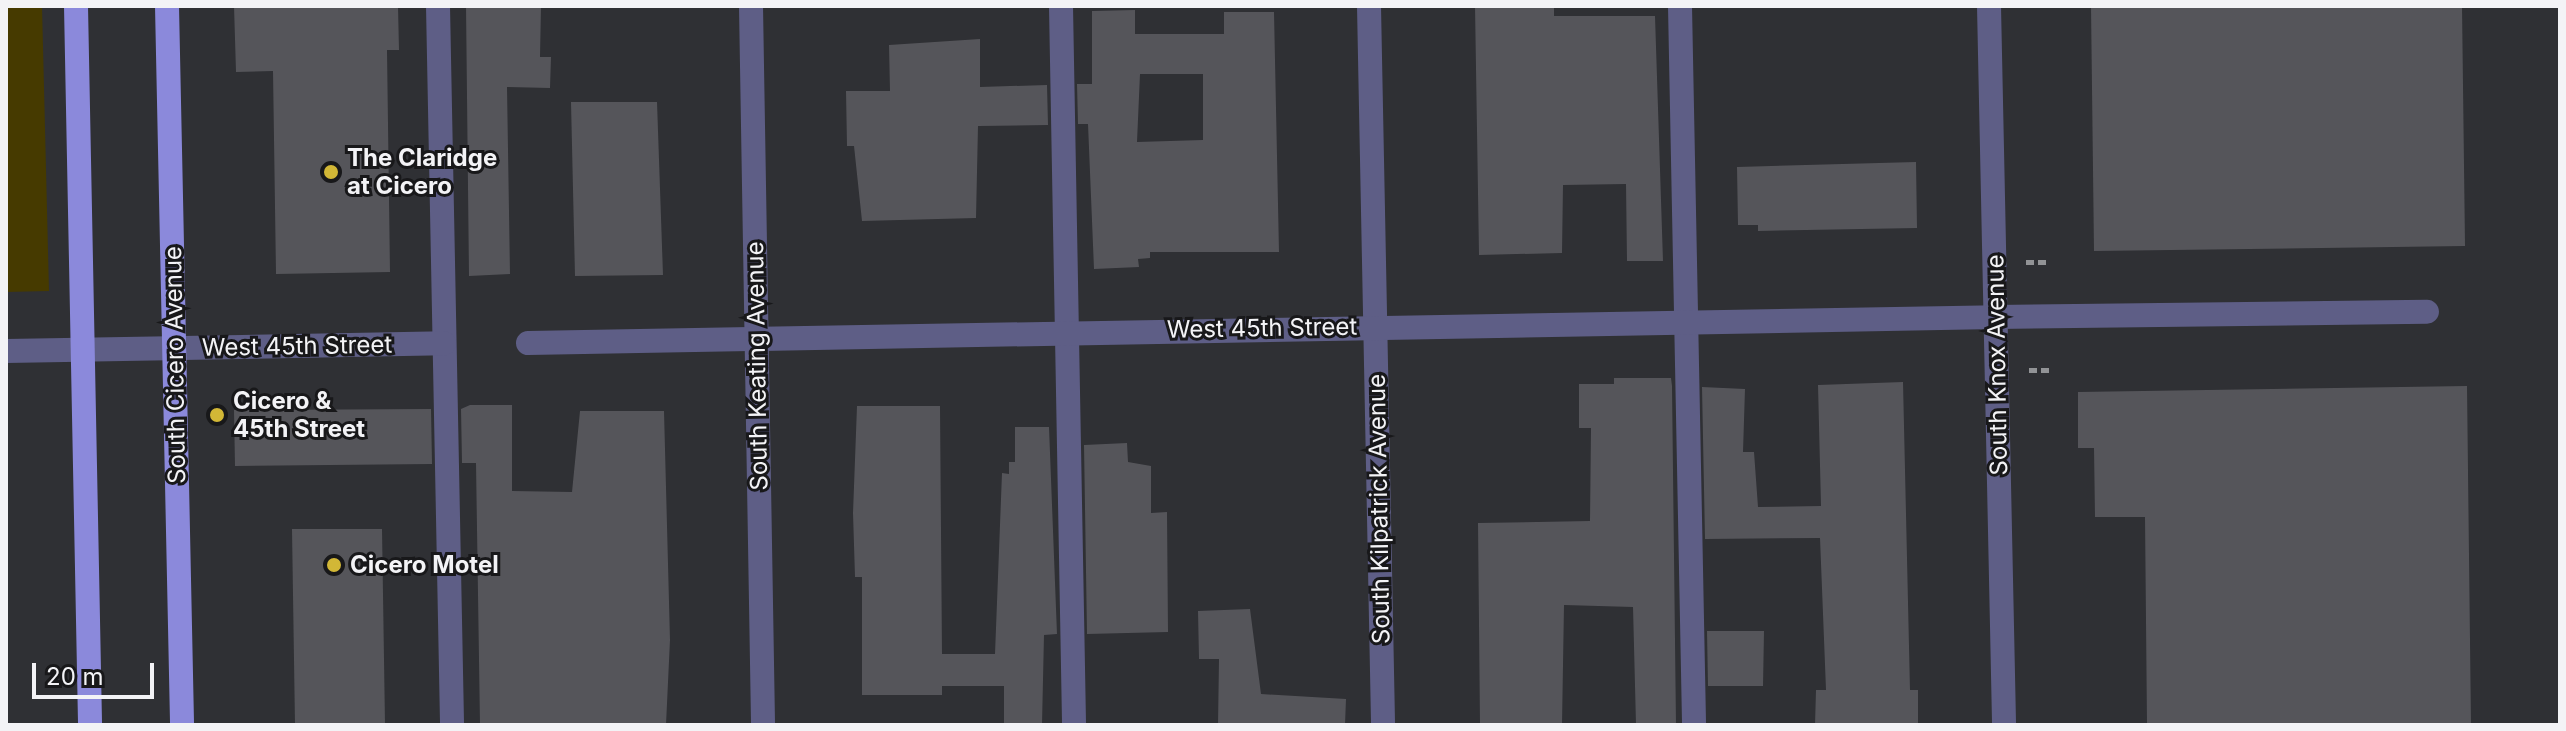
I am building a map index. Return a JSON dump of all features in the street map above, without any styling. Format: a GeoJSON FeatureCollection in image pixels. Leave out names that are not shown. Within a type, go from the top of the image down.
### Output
{"type":"FeatureCollection","features":[{"type":"Feature","properties":{"kind":"main road"},"geometry":{"type":"LineString","coordinates":[[76,6],[90,725]]}},
{"type":"Feature","properties":{"kind":"main road","name":"South Cicero Avenue"},"geometry":{"type":"LineString","coordinates":[[167,6],[182,725]]}},
{"type":"Feature","properties":{"kind":"street"},"geometry":{"type":"LineString","coordinates":[[438,6],[452,725]]}},
{"type":"Feature","properties":{"kind":"street","name":"South Keating Avenue"},"geometry":{"type":"LineString","coordinates":[[751,6],[763,725]]}},
{"type":"Feature","properties":{"kind":"street"},"geometry":{"type":"LineString","coordinates":[[1061,6],[1074,725]]}},
{"type":"Feature","properties":{"kind":"street","name":"South Kilpatrick Avenue"},"geometry":{"type":"LineString","coordinates":[[1369,6],[1383,725]]}},
{"type":"Feature","properties":{"kind":"street"},"geometry":{"type":"LineString","coordinates":[[1680,6],[1694,725]]}},
{"type":"Feature","properties":{"kind":"street","name":"South Knox Avenue"},"geometry":{"type":"LineString","coordinates":[[1989,6],[2004,725]]}},
{"type":"Feature","properties":{"kind":"street","name":"West 45th Street"},"geometry":{"type":"LineString","coordinates":[[528,343],[1375,326],[2427,312]]}},
{"type":"Feature","properties":{"kind":"street","name":"West 45th Street"},"geometry":{"type":"LineString","coordinates":[[6,351],[444,343]]}},
{"type":"Feature","properties":{"kind":"shaded area"},"geometry":{"type":"Polygon","coordinates":[[[6,6],[42,6],[49,291],[6,292],[6,6]]]}},
{"type":"Feature","properties":{"kind":"building","name":"The Claridge at Cicero"},"geometry":{"type":"Polygon","coordinates":[[[234,6],[398,6],[399,50],[387,50],[390,272],[276,274],[273,71],[236,72],[234,6]]]}},
{"type":"Feature","properties":{"kind":"building"},"geometry":{"type":"Polygon","coordinates":[[[466,6],[541,6],[540,57],[551,57],[550,88],[507,87],[510,274],[469,276],[466,6]]]}},
{"type":"Feature","properties":{"kind":"building"},"geometry":{"type":"Polygon","coordinates":[[[1475,6],[1554,6],[1554,16],[1655,16],[1663,261],[1627,261],[1626,184],[1563,185],[1562,253],[1479,255],[1475,6]]]}},
{"type":"Feature","properties":{"kind":"building"},"geometry":{"type":"Polygon","coordinates":[[[2091,6],[2462,6],[2465,246],[2094,251],[2091,6]]]}},
{"type":"Feature","properties":{"kind":"building"},"geometry":{"type":"Polygon","coordinates":[[[1135,10],[1135,34],[1224,34],[1224,12],[1274,12],[1279,252],[1150,252],[1150,258],[1138,259],[1139,267],[1094,269],[1088,124],[1078,124],[1077,84],[1092,84],[1092,11],[1135,10]],[[1140,74],[1137,142],[1203,140],[1203,74],[1140,74]]]}},
{"type":"Feature","properties":{"kind":"building"},"geometry":{"type":"Polygon","coordinates":[[[980,39],[980,87],[1047,85],[1048,125],[978,126],[976,218],[862,221],[854,146],[847,146],[846,91],[890,91],[889,45],[980,39]]]}},
{"type":"Feature","properties":{"kind":"building"},"geometry":{"type":"Polygon","coordinates":[[[571,102],[657,102],[663,275],[575,276],[571,102]]]}},
{"type":"Feature","properties":{"kind":"building"},"geometry":{"type":"Polygon","coordinates":[[[1916,162],[1917,228],[1758,231],[1758,225],[1738,225],[1737,167],[1916,162]]]}},
{"type":"Feature","properties":{"kind":"building"},"geometry":{"type":"Polygon","coordinates":[[[1614,378],[1671,378],[1676,725],[1636,725],[1633,607],[1564,605],[1562,725],[1480,725],[1478,523],[1590,521],[1591,428],[1579,428],[1579,384],[1614,384],[1614,378]]]}},
{"type":"Feature","properties":{"kind":"building"},"geometry":{"type":"Polygon","coordinates":[[[1903,382],[1910,690],[1918,690],[1918,725],[1815,725],[1816,690],[1826,690],[1820,538],[1705,539],[1702,387],[1745,389],[1743,452],[1754,452],[1758,507],[1821,506],[1818,385],[1903,382]]]}},
{"type":"Feature","properties":{"kind":"building"},"geometry":{"type":"Polygon","coordinates":[[[2467,386],[2471,725],[2147,725],[2145,517],[2095,517],[2094,448],[2078,448],[2078,392],[2467,386]]]}},
{"type":"Feature","properties":{"kind":"building"},"geometry":{"type":"Polygon","coordinates":[[[470,405],[512,405],[512,491],[572,492],[580,411],[664,411],[670,640],[666,725],[480,725],[476,463],[462,463],[461,409],[470,405]]]}},
{"type":"Feature","properties":{"kind":"building"},"geometry":{"type":"Polygon","coordinates":[[[857,406],[940,406],[942,654],[995,654],[1002,473],[1009,474],[1009,462],[1015,462],[1015,427],[1049,427],[1057,634],[1044,635],[1042,725],[1004,725],[1004,686],[942,686],[942,695],[862,695],[862,577],[855,577],[853,513],[857,406]]]}},
{"type":"Feature","properties":{"kind":"building"},"geometry":{"type":"Polygon","coordinates":[[[431,409],[432,464],[235,466],[234,410],[431,409]]]}},
{"type":"Feature","properties":{"kind":"building"},"geometry":{"type":"Polygon","coordinates":[[[1127,443],[1128,462],[1151,466],[1151,513],[1167,512],[1168,632],[1087,634],[1084,445],[1127,443]]]}},
{"type":"Feature","properties":{"kind":"building"},"geometry":{"type":"Polygon","coordinates":[[[292,529],[382,529],[385,725],[295,725],[292,529]]]}},
{"type":"Feature","properties":{"kind":"building"},"geometry":{"type":"Polygon","coordinates":[[[1250,609],[1261,694],[1346,699],[1345,725],[1218,725],[1219,659],[1199,659],[1198,611],[1250,609]]]}},
{"type":"Feature","properties":{"kind":"building"},"geometry":{"type":"Polygon","coordinates":[[[1707,631],[1764,631],[1763,686],[1708,686],[1707,631]]]}},
{"type":"Feature","properties":{"kind":"place","name":"The Claridge at Cicero"},"geometry":{"type":"Point","coordinates":[331,172]}},
{"type":"Feature","properties":{"kind":"place","name":"Cicero & 45th Street"},"geometry":{"type":"Point","coordinates":[217,415]}},
{"type":"Feature","properties":{"kind":"place","name":"Cicero Motel"},"geometry":{"type":"Point","coordinates":[334,565]}}]}
